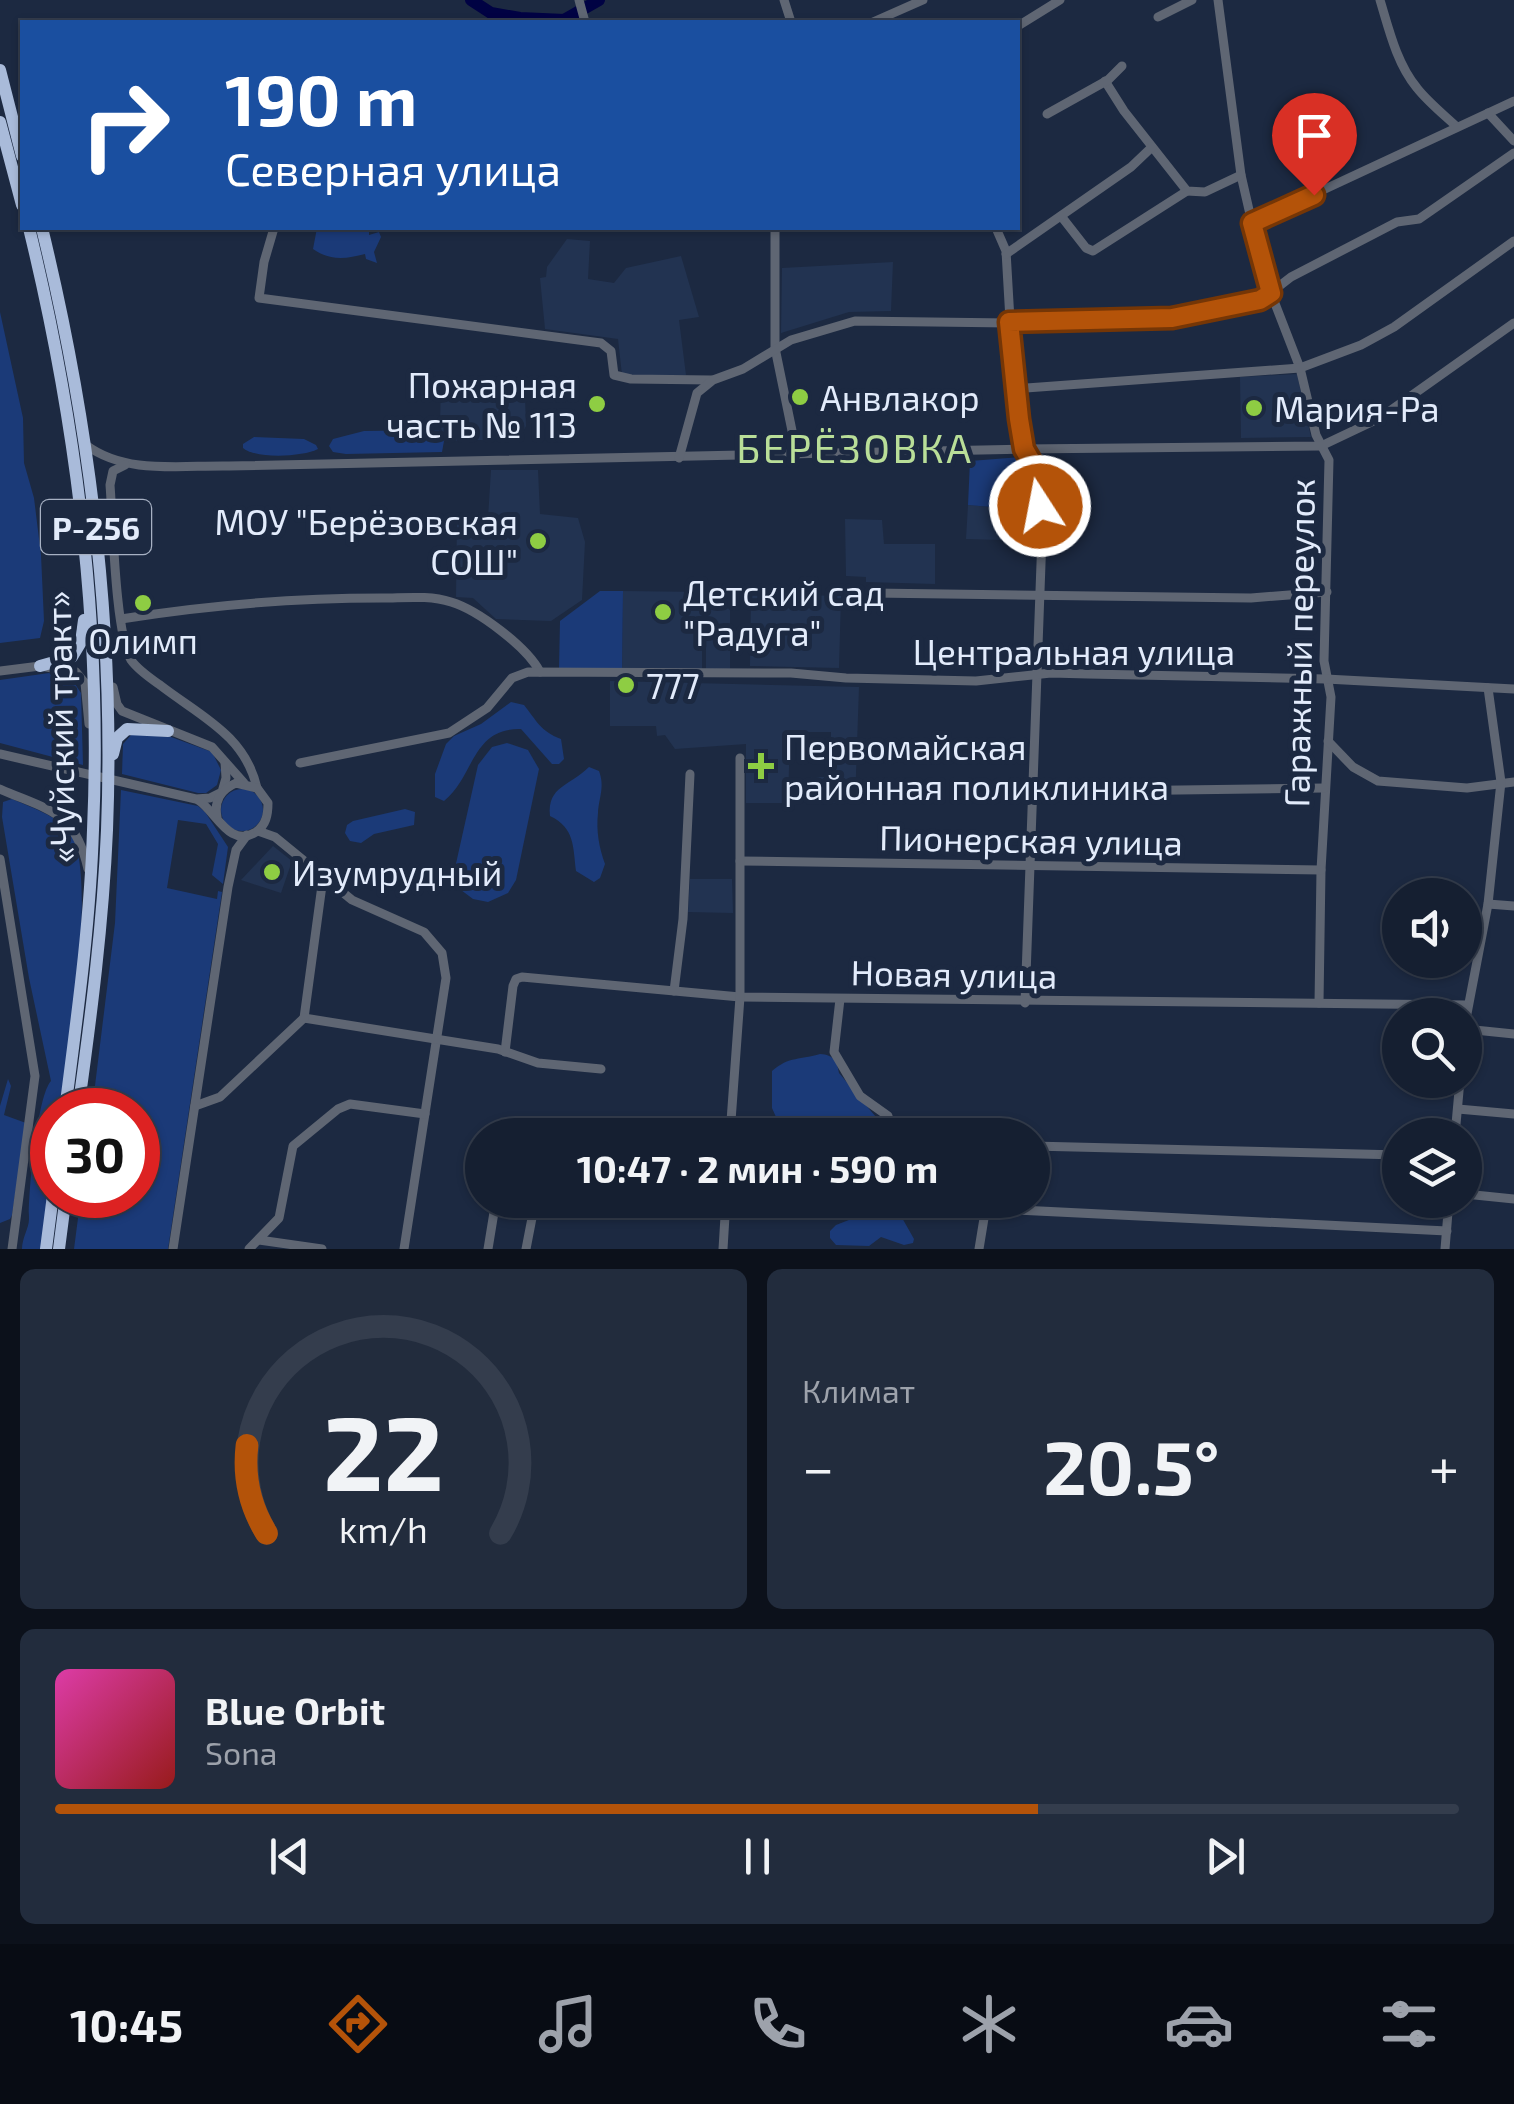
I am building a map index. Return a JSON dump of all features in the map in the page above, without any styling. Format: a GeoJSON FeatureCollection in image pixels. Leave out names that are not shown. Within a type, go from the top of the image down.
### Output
{"type":"FeatureCollection","features":[{"type":"Feature","properties":{"kind":"highway"},"geometry":{"type":"LineString","coordinates":[[0,70],[20,148]]}},
{"type":"Feature","properties":{"kind":"highway"},"geometry":{"type":"LineString","coordinates":[[0,122],[20,197]]}},
{"type":"Feature","properties":{"kind":"highway","name":"«Чуйский тракт»"},"geometry":{"type":"LineString","coordinates":[[29,230],[66,398],[88,572],[101,791],[68,1088]]}},
{"type":"Feature","properties":{"kind":"highway","name":"«Чуйский тракт»"},"geometry":{"type":"LineString","coordinates":[[42,230],[68,340],[86,446],[105,630],[98,954],[81,1088]]}},
{"type":"Feature","properties":{"kind":"highway"},"geometry":{"type":"LineString","coordinates":[[40,666],[65,661],[77,651],[83,633],[88,572]]}},
{"type":"Feature","properties":{"kind":"highway"},"geometry":{"type":"LineString","coordinates":[[101,791],[121,732],[135,728],[168,731]]}},
{"type":"Feature","properties":{"kind":"highway"},"geometry":{"type":"LineString","coordinates":[[46,1249],[50,1218]]}},
{"type":"Feature","properties":{"kind":"highway"},"geometry":{"type":"LineString","coordinates":[[59,1249],[63,1218]]}},
{"type":"Feature","properties":{"kind":"street"},"geometry":{"type":"LineString","coordinates":[[878,20],[923,0]]}},
{"type":"Feature","properties":{"kind":"street"},"geometry":{"type":"LineString","coordinates":[[1020,25],[1060,0]]}},
{"type":"Feature","properties":{"kind":"street"},"geometry":{"type":"LineString","coordinates":[[1158,17],[1192,0]]}},
{"type":"Feature","properties":{"kind":"street","name":"Гаражный переулок"},"geometry":{"type":"LineString","coordinates":[[1218,0],[1241,175],[1252,223],[1271,293],[1300,368],[1328,460],[1326,679],[1331,697],[1324,788],[1319,1003]]}},
{"type":"Feature","properties":{"kind":"street"},"geometry":{"type":"LineString","coordinates":[[1380,0],[1408,74],[1417,89],[1456,127]]}},
{"type":"Feature","properties":{"kind":"street"},"geometry":{"type":"LineString","coordinates":[[1046,114],[1105,82],[1122,66]]}},
{"type":"Feature","properties":{"kind":"street"},"geometry":{"type":"LineString","coordinates":[[1105,82],[1187,191]]}},
{"type":"Feature","properties":{"kind":"street"},"geometry":{"type":"LineString","coordinates":[[1252,223],[1514,101]]}},
{"type":"Feature","properties":{"kind":"street"},"geometry":{"type":"LineString","coordinates":[[1488,112],[1514,141]]}},
{"type":"Feature","properties":{"kind":"street"},"geometry":{"type":"LineString","coordinates":[[1006,254],[1131,167],[1152,147]]}},
{"type":"Feature","properties":{"kind":"street"},"geometry":{"type":"LineString","coordinates":[[680,458],[698,393],[713,380],[743,369],[775,348],[812,332],[855,321],[1172,318],[1246,304],[1397,222],[1419,219],[1514,153]]}},
{"type":"Feature","properties":{"kind":"street"},"geometry":{"type":"LineString","coordinates":[[1061,216],[1086,248],[1093,251],[1187,191],[1205,192],[1241,175]]}},
{"type":"Feature","properties":{"kind":"street"},"geometry":{"type":"LineString","coordinates":[[273,230],[259,298],[601,343],[611,350],[614,376],[713,380]]}},
{"type":"Feature","properties":{"kind":"street"},"geometry":{"type":"LineString","coordinates":[[775,230],[775,348],[797,455]]}},
{"type":"Feature","properties":{"kind":"street"},"geometry":{"type":"LineString","coordinates":[[997,230],[1006,254],[1014,389],[1024,449],[1035,468],[1042,536],[1025,1003]]}},
{"type":"Feature","properties":{"kind":"street"},"geometry":{"type":"LineString","coordinates":[[1014,389],[1300,368],[1361,346],[1394,327],[1514,241]]}},
{"type":"Feature","properties":{"kind":"street"},"geometry":{"type":"LineString","coordinates":[[86,446],[111,461],[128,464],[1321,446],[1380,418],[1514,323]]}},
{"type":"Feature","properties":{"kind":"street"},"geometry":{"type":"LineString","coordinates":[[128,464],[113,471],[110,485],[126,648],[137,667],[235,742],[248,757],[258,788],[268,803],[275,837]]}},
{"type":"Feature","properties":{"kind":"street"},"geometry":{"type":"LineString","coordinates":[[873,592],[1251,598],[1327,592]]}},
{"type":"Feature","properties":{"kind":"street"},"geometry":{"type":"LineString","coordinates":[[121,618],[194,606],[436,598],[468,608],[484,619],[534,660],[540,672]]}},
{"type":"Feature","properties":{"kind":"street"},"geometry":{"type":"LineString","coordinates":[[105,630],[116,704],[130,716],[212,747],[244,783]]}},
{"type":"Feature","properties":{"kind":"street"},"geometry":{"type":"LineString","coordinates":[[0,672],[40,666],[71,670],[85,683],[101,791]]}},
{"type":"Feature","properties":{"kind":"street","name":"Центральная улица"},"geometry":{"type":"LineString","coordinates":[[300,763],[448,733],[488,708],[512,678],[540,672],[790,672],[930,681],[1006,680],[1036,675],[1326,679],[1514,690]]}},
{"type":"Feature","properties":{"kind":"street"},"geometry":{"type":"LineString","coordinates":[[1468,998],[1488,904],[1500,782],[1488,688]]}},
{"type":"Feature","properties":{"kind":"street"},"geometry":{"type":"LineString","coordinates":[[1328,741],[1354,768],[1378,780],[1468,788],[1514,782]]}},
{"type":"Feature","properties":{"kind":"street"},"geometry":{"type":"LineString","coordinates":[[0,754],[196,799],[210,798],[236,783],[258,788]]}},
{"type":"Feature","properties":{"kind":"street"},"geometry":{"type":"LineString","coordinates":[[731,1118],[740,997],[740,758]]}},
{"type":"Feature","properties":{"kind":"street"},"geometry":{"type":"LineString","coordinates":[[217,817],[216,801],[226,778],[225,762]]}},
{"type":"Feature","properties":{"kind":"street"},"geometry":{"type":"LineString","coordinates":[[674,991],[683,919],[690,774]]}},
{"type":"Feature","properties":{"kind":"street"},"geometry":{"type":"LineString","coordinates":[[1031,792],[1324,788]]}},
{"type":"Feature","properties":{"kind":"street"},"geometry":{"type":"LineString","coordinates":[[0,790],[69,823],[79,836],[91,882]]}},
{"type":"Feature","properties":{"kind":"street"},"geometry":{"type":"LineString","coordinates":[[196,799],[217,817],[236,850]]}},
{"type":"Feature","properties":{"kind":"street"},"geometry":{"type":"LineString","coordinates":[[174,1249],[236,850],[258,830],[268,814]]}},
{"type":"Feature","properties":{"kind":"street"},"geometry":{"type":"LineString","coordinates":[[258,830],[275,837],[352,900],[424,932],[438,945],[446,969],[404,1249]]}},
{"type":"Feature","properties":{"kind":"street"},"geometry":{"type":"LineString","coordinates":[[228,832],[247,836]]}},
{"type":"Feature","properties":{"kind":"street"},"geometry":{"type":"LineString","coordinates":[[0,858],[35,1076],[12,1249]]}},
{"type":"Feature","properties":{"kind":"street","name":"Пионерская улица"},"geometry":{"type":"LineString","coordinates":[[740,861],[1321,870]]}},
{"type":"Feature","properties":{"kind":"street"},"geometry":{"type":"LineString","coordinates":[[195,1106],[220,1097],[304,1018],[323,878]]}},
{"type":"Feature","properties":{"kind":"street"},"geometry":{"type":"LineString","coordinates":[[1488,904],[1514,906]]}},
{"type":"Feature","properties":{"kind":"street","name":"Новая улица"},"geometry":{"type":"LineString","coordinates":[[505,1052],[514,986],[522,976],[740,997],[1382,1004]]}},
{"type":"Feature","properties":{"kind":"street"},"geometry":{"type":"LineString","coordinates":[[840,999],[834,1052],[860,1096],[889,1118]]}},
{"type":"Feature","properties":{"kind":"street"},"geometry":{"type":"LineString","coordinates":[[304,1018],[437,1038],[538,1063],[602,1069]]}},
{"type":"Feature","properties":{"kind":"street"},"geometry":{"type":"LineString","coordinates":[[1482,1029],[1514,1034]]}},
{"type":"Feature","properties":{"kind":"street"},"geometry":{"type":"LineString","coordinates":[[1457,1118],[1459,1098]]}},
{"type":"Feature","properties":{"kind":"street"},"geometry":{"type":"LineString","coordinates":[[249,1249],[279,1218],[293,1146],[338,1109],[357,1103],[425,1114]]}},
{"type":"Feature","properties":{"kind":"street"},"geometry":{"type":"LineString","coordinates":[[1458,1109],[1514,1114]]}},
{"type":"Feature","properties":{"kind":"street"},"geometry":{"type":"LineString","coordinates":[[1050,1146],[1382,1156]]}},
{"type":"Feature","properties":{"kind":"street"},"geometry":{"type":"LineString","coordinates":[[1482,1196],[1514,1199]]}},
{"type":"Feature","properties":{"kind":"street"},"geometry":{"type":"LineString","coordinates":[[1050,1209],[1447,1231]]}},
{"type":"Feature","properties":{"kind":"street"},"geometry":{"type":"LineString","coordinates":[[488,1249],[493,1218]]}},
{"type":"Feature","properties":{"kind":"street"},"geometry":{"type":"LineString","coordinates":[[526,1249],[532,1218]]}},
{"type":"Feature","properties":{"kind":"street"},"geometry":{"type":"LineString","coordinates":[[722,1249],[725,1218]]}},
{"type":"Feature","properties":{"kind":"street"},"geometry":{"type":"LineString","coordinates":[[979,1249],[985,1218]]}},
{"type":"Feature","properties":{"kind":"street"},"geometry":{"type":"LineString","coordinates":[[1445,1249],[1448,1218]]}},
{"type":"Feature","properties":{"kind":"street"},"geometry":{"type":"LineString","coordinates":[[260,1240],[322,1249]]}},
{"type":"Feature","properties":{"kind":"shaded area"},"geometry":{"type":"Polygon","coordinates":[[[317,230],[369,230],[369,235],[379,232],[381,237],[374,252],[377,263],[366,259],[365,254],[338,258],[313,249],[317,230]]]}},
{"type":"Feature","properties":{"kind":"shaded area"},"geometry":{"type":"Polygon","coordinates":[[[567,239],[590,241],[588,279],[614,283],[626,268],[681,256],[699,317],[679,320],[686,375],[622,375],[618,339],[545,329],[540,278],[546,277],[547,267],[567,239]]]}},
{"type":"Feature","properties":{"kind":"shaded area"},"geometry":{"type":"Polygon","coordinates":[[[893,262],[891,311],[849,312],[781,333],[782,268],[893,262]]]}},
{"type":"Feature","properties":{"kind":"shaded area"},"geometry":{"type":"Polygon","coordinates":[[[0,312],[23,418],[24,463],[34,498],[41,555],[44,621],[40,638],[0,643],[0,312]]]}},
{"type":"Feature","properties":{"kind":"shaded area"},"geometry":{"type":"Polygon","coordinates":[[[1297,374],[1311,437],[1241,438],[1240,377],[1297,374]]]}},
{"type":"Feature","properties":{"kind":"shaded area"},"geometry":{"type":"Polygon","coordinates":[[[490,381],[490,397],[525,397],[526,426],[519,439],[444,441],[440,423],[441,383],[490,381]]]}},
{"type":"Feature","properties":{"kind":"shaded area"},"geometry":{"type":"Polygon","coordinates":[[[441,430],[442,452],[346,454],[333,452],[329,446],[333,439],[364,431],[441,430]]]}},
{"type":"Feature","properties":{"kind":"shaded area"},"geometry":{"type":"Polygon","coordinates":[[[254,437],[304,439],[318,449],[291,455],[258,454],[243,448],[254,437]]]}},
{"type":"Feature","properties":{"kind":"shaded area"},"geometry":{"type":"Polygon","coordinates":[[[1020,457],[1032,472],[1034,505],[1016,504],[1015,515],[1003,514],[1003,508],[968,505],[970,461],[1020,457]]]}},
{"type":"Feature","properties":{"kind":"shaded area"},"geometry":{"type":"Polygon","coordinates":[[[491,470],[538,470],[540,514],[578,518],[585,542],[582,600],[551,621],[496,619],[473,598],[456,597],[457,519],[488,518],[491,470]]]}},
{"type":"Feature","properties":{"kind":"shaded area"},"geometry":{"type":"Polygon","coordinates":[[[1016,504],[1034,505],[1035,541],[966,539],[968,505],[1003,508],[1015,515],[1016,504]]]}},
{"type":"Feature","properties":{"kind":"shaded area"},"geometry":{"type":"Polygon","coordinates":[[[845,519],[882,520],[884,544],[935,544],[935,584],[866,582],[866,577],[846,576],[845,519]]]}},
{"type":"Feature","properties":{"kind":"shaded area"},"geometry":{"type":"Polygon","coordinates":[[[600,591],[623,591],[622,669],[559,669],[560,621],[600,591]]]}},
{"type":"Feature","properties":{"kind":"shaded area","name":"Детский сад \"Радуга\""},"geometry":{"type":"Polygon","coordinates":[[[623,591],[702,592],[702,670],[622,669],[623,591]]]}},
{"type":"Feature","properties":{"kind":"shaded area"},"geometry":{"type":"Polygon","coordinates":[[[751,594],[841,596],[839,668],[750,666],[751,594]]]}},
{"type":"Feature","properties":{"kind":"shaded area"},"geometry":{"type":"Polygon","coordinates":[[[706,595],[730,595],[730,670],[706,670],[706,595]]]}},
{"type":"Feature","properties":{"kind":"shaded area"},"geometry":{"type":"Polygon","coordinates":[[[49,673],[71,678],[81,693],[83,765],[0,743],[0,680],[49,673]]]}},
{"type":"Feature","properties":{"kind":"shaded area"},"geometry":{"type":"Polygon","coordinates":[[[610,681],[859,687],[855,803],[810,802],[811,777],[830,777],[831,732],[790,732],[788,803],[746,803],[746,744],[675,749],[665,735],[657,736],[656,726],[610,726],[610,681]]]}},
{"type":"Feature","properties":{"kind":"shaded area"},"geometry":{"type":"Polygon","coordinates":[[[511,702],[524,705],[543,729],[561,739],[564,759],[552,764],[521,729],[505,731],[483,745],[444,801],[435,797],[435,774],[446,744],[511,702]]]}},
{"type":"Feature","properties":{"kind":"shaded area"},"geometry":{"type":"Polygon","coordinates":[[[132,734],[171,737],[212,752],[221,770],[217,785],[206,793],[198,793],[122,774],[123,744],[132,734]]]}},
{"type":"Feature","properties":{"kind":"shaded area"},"geometry":{"type":"Polygon","coordinates":[[[507,743],[528,750],[539,769],[516,880],[508,893],[488,902],[473,899],[461,890],[455,868],[478,765],[492,747],[507,743]]]}},
{"type":"Feature","properties":{"kind":"shaded area"},"geometry":{"type":"Polygon","coordinates":[[[589,767],[599,771],[602,782],[597,826],[605,864],[600,878],[594,882],[576,871],[568,832],[550,816],[556,792],[589,767]]]}},
{"type":"Feature","properties":{"kind":"shaded area"},"geometry":{"type":"Polygon","coordinates":[[[242,789],[257,795],[263,810],[257,825],[242,831],[227,825],[221,810],[227,795],[242,789]]]}},
{"type":"Feature","properties":{"kind":"shaded area"},"geometry":{"type":"Polygon","coordinates":[[[121,790],[198,806],[228,847],[223,884],[212,875],[218,844],[206,824],[178,820],[167,888],[217,899],[218,891],[222,892],[168,1249],[74,1249],[78,1218],[160,1218],[160,1088],[95,1088],[115,923],[121,790]]]}},
{"type":"Feature","properties":{"kind":"shaded area"},"geometry":{"type":"Polygon","coordinates":[[[12,799],[52,817],[71,834],[78,855],[82,887],[79,967],[64,1088],[47,1088],[51,1081],[29,978],[2,817],[3,802],[12,799]]]}},
{"type":"Feature","properties":{"kind":"shaded area"},"geometry":{"type":"Polygon","coordinates":[[[405,809],[415,812],[414,825],[374,834],[361,843],[350,841],[345,833],[353,821],[405,809]]]}},
{"type":"Feature","properties":{"kind":"shaded area"},"geometry":{"type":"Polygon","coordinates":[[[273,846],[292,861],[281,893],[241,880],[273,846]]]}},
{"type":"Feature","properties":{"kind":"shaded area"},"geometry":{"type":"Polygon","coordinates":[[[690,879],[732,879],[733,913],[688,912],[690,879]]]}},
{"type":"Feature","properties":{"kind":"shaded area"},"geometry":{"type":"Polygon","coordinates":[[[820,1054],[834,1059],[839,1073],[877,1118],[776,1118],[772,1108],[772,1071],[790,1061],[820,1054]]]}},
{"type":"Feature","properties":{"kind":"shaded area"},"geometry":{"type":"Polygon","coordinates":[[[8,1079],[11,1086],[4,1115],[26,1123],[12,1215],[0,1223],[0,1106],[8,1079]]]}},
{"type":"Feature","properties":{"kind":"shaded area"},"geometry":{"type":"Polygon","coordinates":[[[30,1204],[30,1218],[46,1218],[42,1249],[22,1249],[30,1204]]]}},
{"type":"Feature","properties":{"kind":"shaded area"},"geometry":{"type":"Polygon","coordinates":[[[854,1218],[902,1218],[914,1239],[904,1245],[881,1237],[869,1246],[836,1245],[830,1231],[854,1218]]]}},
{"type":"Feature","properties":{"kind":"waterway"},"geometry":{"type":"LineString","coordinates":[[471,0],[491,13],[564,20],[599,0]]}},
{"type":"Feature","properties":{"kind":"place","name":"Анвлакор"},"geometry":{"type":"Point","coordinates":[800,397]}},
{"type":"Feature","properties":{"kind":"place","name":"Пожарная часть № 113"},"geometry":{"type":"Point","coordinates":[597,404]}},
{"type":"Feature","properties":{"kind":"place","name":"Мария-Ра"},"geometry":{"type":"Point","coordinates":[1254,408]}},
{"type":"Feature","properties":{"kind":"place","name":"МОУ \"Берёзовская СОШ\""},"geometry":{"type":"Point","coordinates":[538,541]}},
{"type":"Feature","properties":{"kind":"place","name":"Олимп"},"geometry":{"type":"Point","coordinates":[143,603]}},
{"type":"Feature","properties":{"kind":"place","name":"Детский сад \"Радуга\""},"geometry":{"type":"Point","coordinates":[663,612]}},
{"type":"Feature","properties":{"kind":"place","name":"777"},"geometry":{"type":"Point","coordinates":[626,685]}},
{"type":"Feature","properties":{"kind":"place","name":"Первомайская районная поликлиника"},"geometry":{"type":"Point","coordinates":[761,766]}},
{"type":"Feature","properties":{"kind":"place","name":"Изумрудный"},"geometry":{"type":"Point","coordinates":[272,872]}},
{"type":"Feature","properties":{"kind":"district","name":"БЕРЁЗОВКА"},"geometry":{"type":"Point","coordinates":[855,447]}},
{"type":"Feature","properties":{"kind":"route"},"geometry":{"type":"LineString","coordinates":[[1040,506],[1035,468],[1024,449],[1009,322],[1172,318],[1260,300],[1271,293],[1252,223],[1314,195]]}}]}
